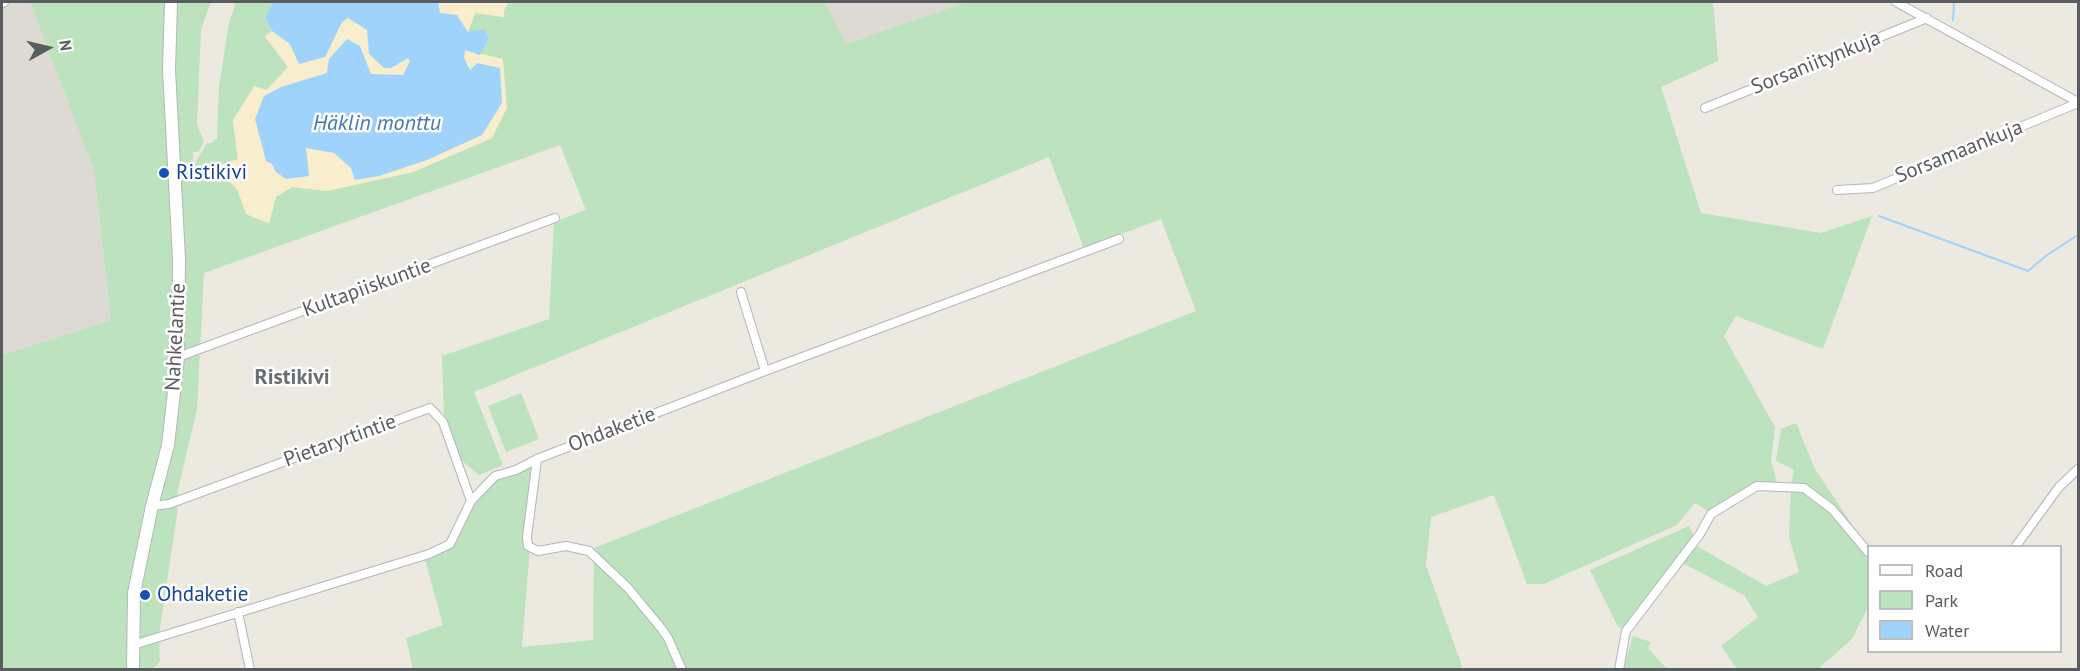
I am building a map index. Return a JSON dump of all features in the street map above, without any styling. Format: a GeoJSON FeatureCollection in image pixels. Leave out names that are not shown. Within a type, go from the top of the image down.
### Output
{"type":"FeatureCollection","features":[{"type":"Feature","properties":{"kind":"main road","name":"Nahkelantie"},"geometry":{"type":"LineString","coordinates":[[133,669],[134,593],[152,506],[168,445],[178,357],[179,260],[169,70],[171,2]]}},
{"type":"Feature","properties":{"kind":"street"},"geometry":{"type":"LineString","coordinates":[[1896,2],[2079,103]]}},
{"type":"Feature","properties":{"kind":"street","name":"Sorsaniitynkuja"},"geometry":{"type":"LineString","coordinates":[[1705,108],[1927,18]]}},
{"type":"Feature","properties":{"kind":"street","name":"Sorsamaankuja"},"geometry":{"type":"LineString","coordinates":[[1837,189],[1873,188],[2079,103]]}},
{"type":"Feature","properties":{"kind":"street","name":"Kultapiiskuntie"},"geometry":{"type":"LineString","coordinates":[[178,357],[555,218]]}},
{"type":"Feature","properties":{"kind":"street","name":"Ohdaketie"},"geometry":{"type":"LineString","coordinates":[[133,645],[429,554],[450,544],[471,501],[495,476],[516,470],[537,459],[765,371],[1119,239]]}},
{"type":"Feature","properties":{"kind":"street"},"geometry":{"type":"LineString","coordinates":[[741,292],[765,371]]}},
{"type":"Feature","properties":{"kind":"street","name":"Pietaryrtintie"},"geometry":{"type":"LineString","coordinates":[[152,506],[169,504],[430,408],[443,422],[471,501]]}},
{"type":"Feature","properties":{"kind":"street"},"geometry":{"type":"LineString","coordinates":[[537,459],[527,537],[528,546],[538,552],[566,546],[589,551],[628,588],[661,628],[682,669]]}},
{"type":"Feature","properties":{"kind":"street"},"geometry":{"type":"LineString","coordinates":[[2017,545],[2059,487],[2079,469]]}},
{"type":"Feature","properties":{"kind":"street"},"geometry":{"type":"LineString","coordinates":[[1619,669],[1626,631],[1700,534],[1711,514],[1757,486],[1804,488],[1832,508],[1867,550]]}},
{"type":"Feature","properties":{"kind":"street"},"geometry":{"type":"LineString","coordinates":[[238,612],[250,669]]}},
{"type":"Feature","properties":{"kind":"shaded area"},"geometry":{"type":"Polygon","coordinates":[[[2,2],[30,2],[94,171],[111,320],[2,355],[2,2]]]}},
{"type":"Feature","properties":{"kind":"shaded area"},"geometry":{"type":"Polygon","coordinates":[[[825,2],[966,2],[846,44],[825,2]]]}},
{"type":"Feature","properties":{"kind":"green space"},"geometry":{"type":"Polygon","coordinates":[[[30,2],[211,2],[201,30],[197,124],[204,142],[198,152],[193,152],[193,167],[207,143],[217,138],[219,86],[229,23],[236,2],[273,2],[265,18],[272,31],[265,37],[288,67],[267,90],[233,120],[238,160],[218,166],[238,191],[246,214],[268,223],[276,197],[292,187],[327,191],[413,172],[492,138],[503,60],[480,55],[489,38],[468,32],[475,13],[504,17],[503,10],[509,2],[825,2],[846,44],[966,2],[1713,2],[1718,61],[1661,87],[1701,213],[1821,233],[1872,216],[1823,349],[1736,316],[1724,336],[1775,427],[1771,461],[1777,482],[1756,483],[1708,511],[1695,503],[1677,525],[1544,584],[1527,584],[1494,495],[1431,517],[1426,565],[1463,669],[413,669],[406,638],[443,625],[424,556],[450,544],[471,501],[495,476],[537,459],[522,647],[593,640],[594,548],[1196,311],[1161,219],[1084,248],[1049,157],[474,392],[503,465],[479,475],[461,460],[444,416],[442,356],[549,319],[554,222],[586,210],[560,145],[204,273],[197,410],[178,489],[177,514],[159,635],[160,661],[153,669],[2,669],[2,355],[111,320],[94,171],[30,2]]]}},
{"type":"Feature","properties":{"kind":"green space"},"geometry":{"type":"Polygon","coordinates":[[[521,393],[539,439],[506,452],[488,406],[521,393]]]}},
{"type":"Feature","properties":{"kind":"green space"},"geometry":{"type":"Polygon","coordinates":[[[1796,423],[1815,469],[1855,529],[1834,507],[1791,484],[1794,470],[1776,461],[1781,429],[1796,423]]]}},
{"type":"Feature","properties":{"kind":"green space"},"geometry":{"type":"Polygon","coordinates":[[[1791,489],[1804,491],[1830,511],[1867,554],[1867,609],[1852,639],[1818,669],[1737,669],[1721,646],[1758,617],[1744,595],[1682,563],[1695,545],[1766,586],[1799,572],[1789,537],[1791,489]]]}},
{"type":"Feature","properties":{"kind":"green space"},"geometry":{"type":"Polygon","coordinates":[[[1689,526],[1694,537],[1624,628],[1618,627],[1590,570],[1689,526]]]}},
{"type":"Feature","properties":{"kind":"green space"},"geometry":{"type":"Polygon","coordinates":[[[1633,636],[1651,642],[1648,648],[1667,669],[1623,670],[1633,636]]]}},
{"type":"Feature","properties":{"kind":"sand"},"geometry":{"type":"Polygon","coordinates":[[[438,2],[509,2],[504,10],[504,17],[475,13],[468,32],[440,14],[438,2]]]}},
{"type":"Feature","properties":{"kind":"sand"},"geometry":{"type":"Polygon","coordinates":[[[348,18],[367,30],[369,54],[391,68],[409,58],[410,61],[403,75],[370,74],[360,46],[347,39],[339,49],[327,73],[281,87],[272,164],[276,172],[306,148],[334,153],[351,169],[355,180],[379,176],[427,160],[482,135],[470,70],[464,58],[465,50],[503,59],[507,108],[492,138],[413,172],[327,191],[292,187],[276,197],[269,223],[246,214],[238,191],[217,166],[238,159],[233,120],[254,86],[267,90],[288,67],[265,36],[272,31],[290,44],[299,64],[325,57],[342,22],[348,18]]]}},
{"type":"Feature","properties":{"kind":"water","name":"Häklin monttu"},"geometry":{"type":"Polygon","coordinates":[[[273,2],[438,2],[440,13],[457,15],[468,32],[484,29],[489,38],[480,55],[465,50],[464,58],[470,70],[477,63],[500,68],[502,103],[482,135],[427,160],[379,176],[355,180],[351,168],[334,153],[306,148],[309,176],[286,179],[266,161],[255,119],[264,96],[281,87],[327,73],[329,59],[347,39],[360,46],[371,74],[403,75],[410,61],[408,58],[391,68],[384,68],[369,54],[367,30],[348,18],[342,22],[325,57],[299,64],[290,44],[272,31],[265,18],[273,2]]]}},
{"type":"Feature","properties":{"kind":"waterway"},"geometry":{"type":"LineString","coordinates":[[1953,20],[1954,2]]}},
{"type":"Feature","properties":{"kind":"waterway"},"geometry":{"type":"LineString","coordinates":[[1879,216],[2028,271],[2047,255],[2078,235]]}},
{"type":"Feature","properties":{"kind":"place","name":"Ristikivi"},"geometry":{"type":"Point","coordinates":[164,173]}},
{"type":"Feature","properties":{"kind":"place","name":"Ohdaketie"},"geometry":{"type":"Point","coordinates":[145,595]}},
{"type":"Feature","properties":{"kind":"district","name":"Ristikivi"},"geometry":{"type":"Point","coordinates":[292,378]}}]}
